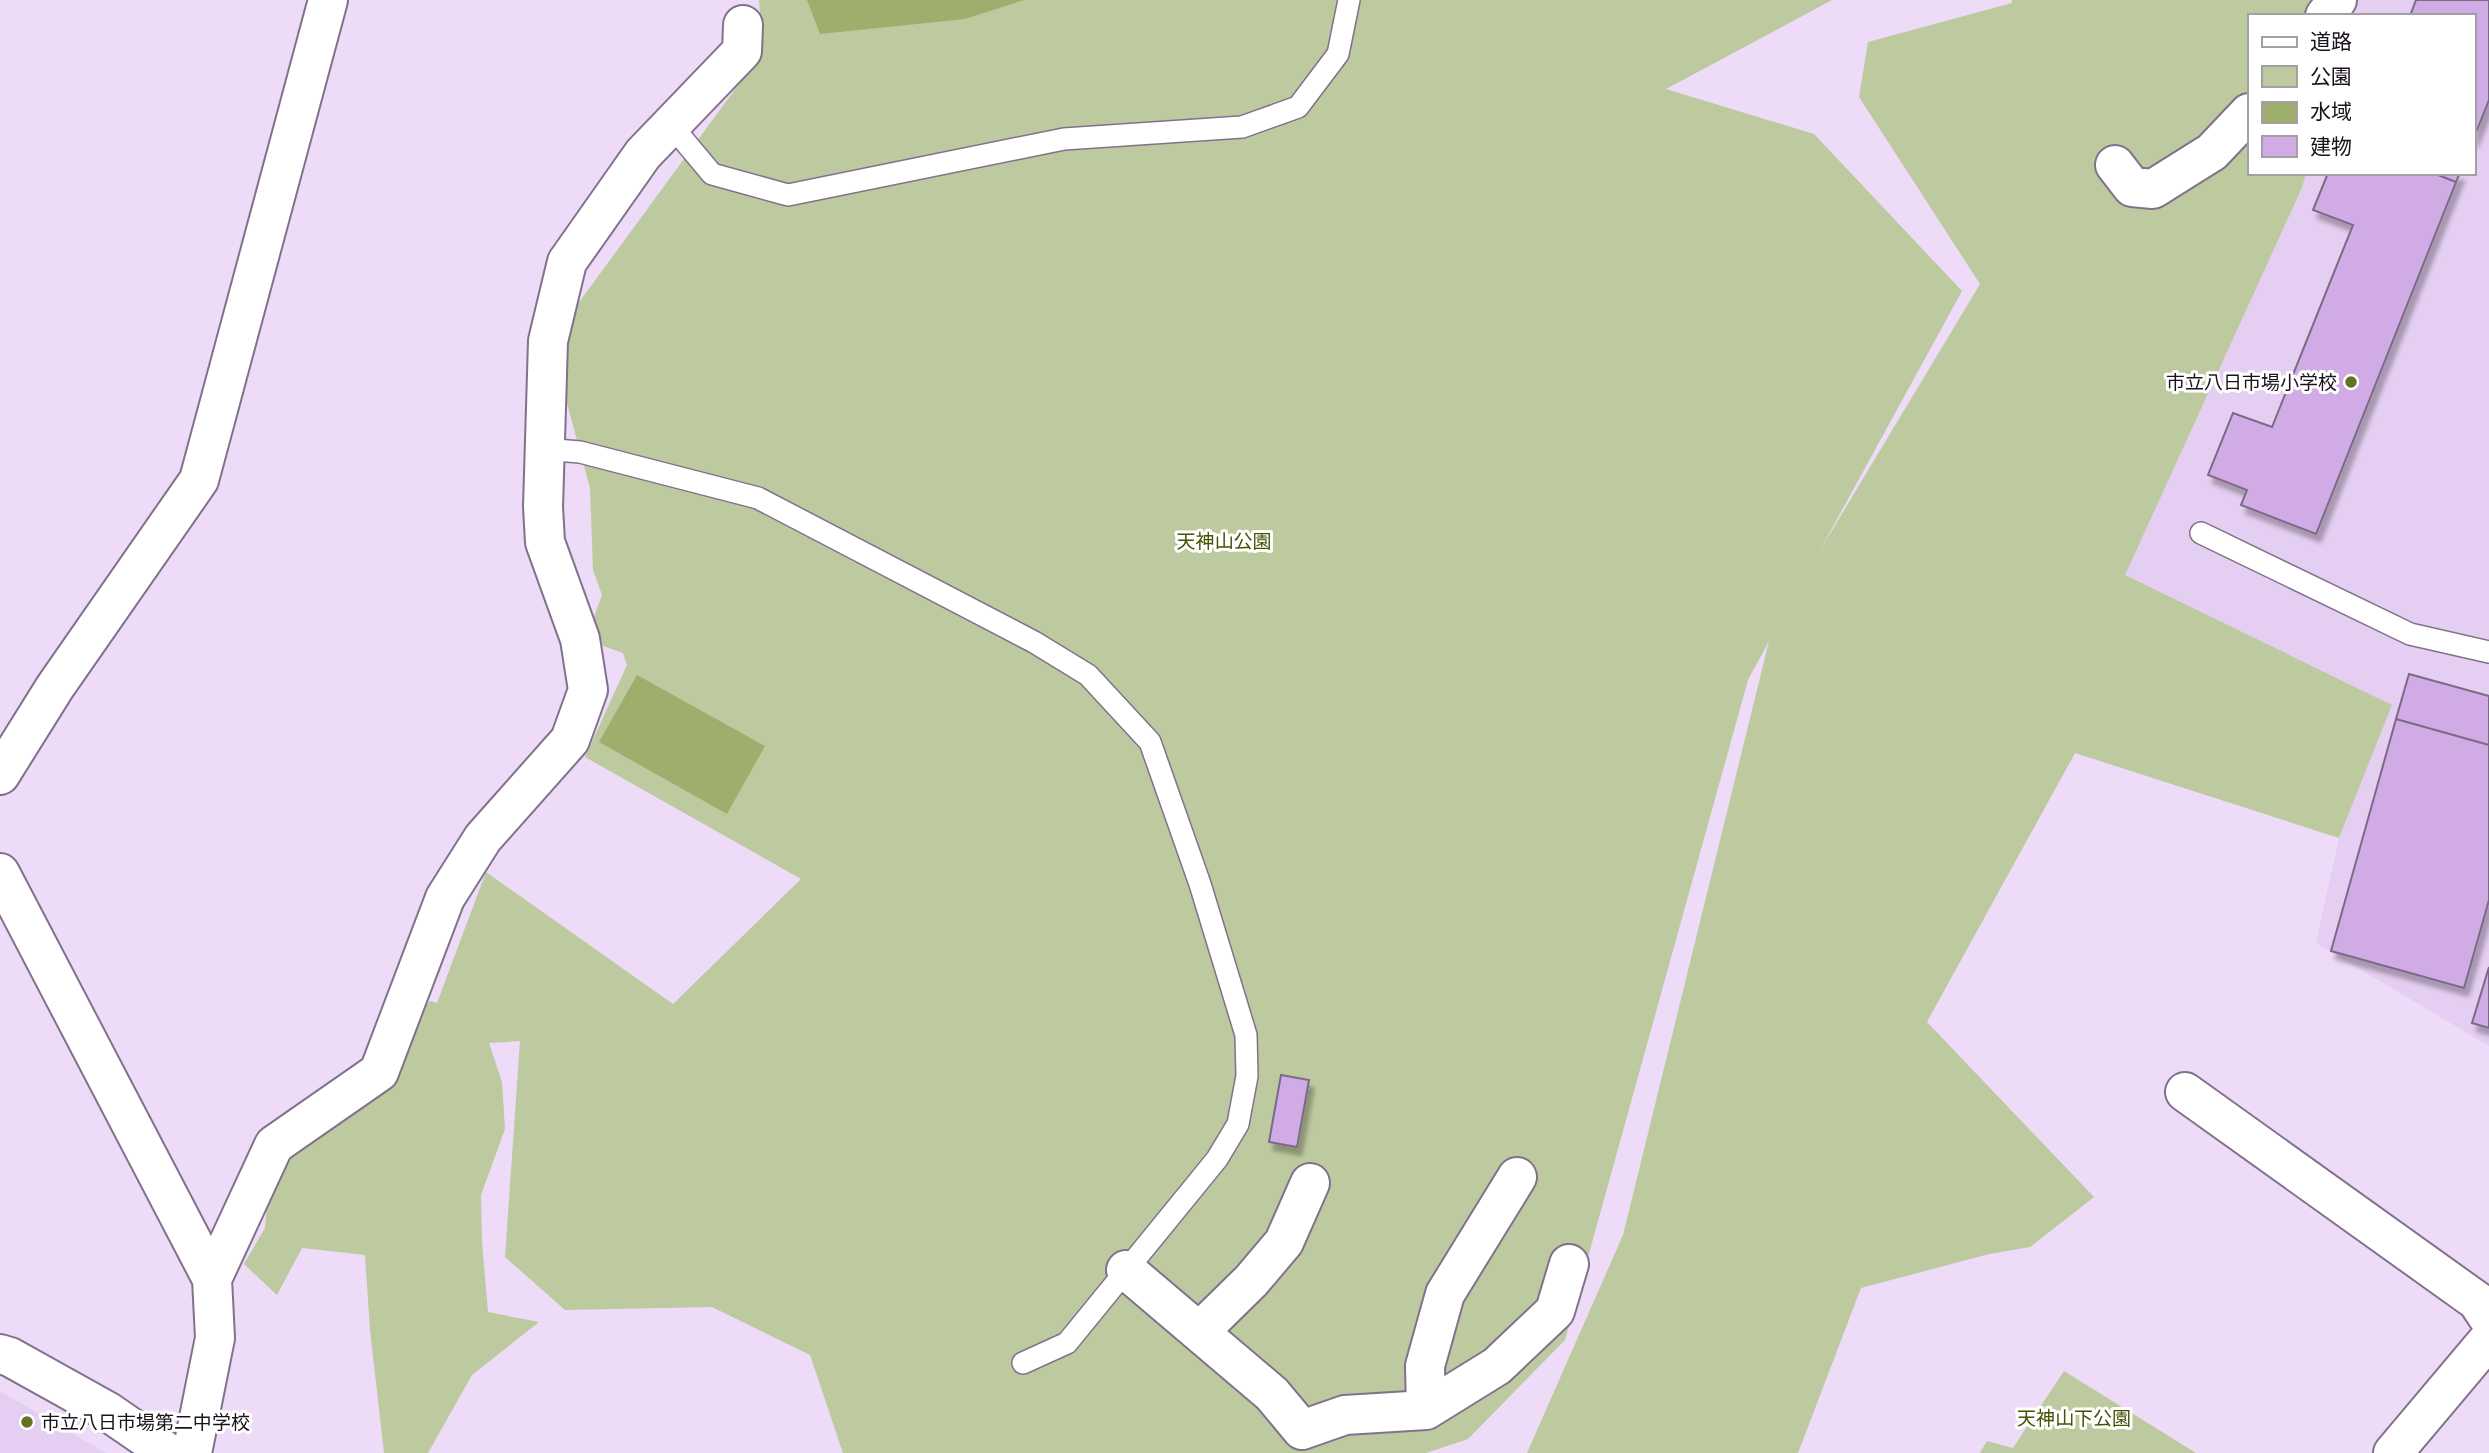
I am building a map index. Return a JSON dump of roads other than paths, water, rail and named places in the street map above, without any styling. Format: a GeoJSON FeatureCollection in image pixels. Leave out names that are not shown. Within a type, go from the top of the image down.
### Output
{"type":"FeatureCollection","features":[{"type":"Feature","properties":{"kind":"street"},"geometry":{"type":"LineString","coordinates":[[0,775],[55,687],[200,480],[328,0]]}},
{"type":"Feature","properties":{"kind":"street"},"geometry":{"type":"LineString","coordinates":[[212,1279],[274,1145],[379,1072],[445,898],[483,838],[570,740],[588,690],[580,639],[545,542],[543,449],[548,341],[567,262],[643,154],[742,51],[743,25]]}},
{"type":"Feature","properties":{"kind":"street"},"geometry":{"type":"LineString","coordinates":[[2115,165],[2132,187],[2153,189],[2212,152],[2248,114]]}},
{"type":"Feature","properties":{"kind":"street"},"geometry":{"type":"LineString","coordinates":[[0,873],[212,1279],[215,1338],[192,1453]]}},
{"type":"Feature","properties":{"kind":"street"},"geometry":{"type":"LineString","coordinates":[[2185,1092],[2477,1301],[2489,1319]]}},
{"type":"Feature","properties":{"kind":"street"},"geometry":{"type":"LineString","coordinates":[[1426,1410],[1425,1366],[1445,1294],[1517,1177]]}},
{"type":"Feature","properties":{"kind":"street"},"geometry":{"type":"LineString","coordinates":[[1199,1332],[1251,1281],[1284,1242],[1310,1184]]}},
{"type":"Feature","properties":{"kind":"street"},"geometry":{"type":"LineString","coordinates":[[1126,1270],[1272,1394],[1300,1442],[1345,1415],[1426,1410],[1497,1366],[1555,1311],[1569,1264]]}},
{"type":"Feature","properties":{"kind":"street"},"geometry":{"type":"LineString","coordinates":[[2393,1453],[2489,1339]]}},
{"type":"Feature","properties":{"kind":"street"},"geometry":{"type":"LineString","coordinates":[[0,1354],[107,1411],[168,1453]]}},
{"type":"Feature","properties":{"kind":"lane"},"geometry":{"type":"LineString","coordinates":[[671,125],[712,174],[788,195],[1064,139],[1242,127],[1298,107],[1338,54],[1349,0]]}},
{"type":"Feature","properties":{"kind":"lane"},"geometry":{"type":"LineString","coordinates":[[543,449],[580,452],[758,498],[1034,642],[1088,675],[1150,742],[1200,884],[1246,1035],[1247,1076],[1238,1124],[1217,1158],[1067,1343],[1023,1363]]}},
{"type":"Feature","properties":{"kind":"lane"},"geometry":{"type":"LineString","coordinates":[[2201,533],[2410,634],[2489,652]]}},
{"type":"Feature","properties":{"kind":"water"},"geometry":{"type":"Polygon","coordinates":[[[807,0],[1024,0],[965,19],[820,34],[807,0]]]}},
{"type":"Feature","properties":{"kind":"water"},"geometry":{"type":"Polygon","coordinates":[[[637,675],[765,746],[727,814],[599,742],[637,675]]]}},
{"type":"Feature","properties":{"kind":"place","name":"市立八日市場小学校"},"geometry":{"type":"Point","coordinates":[2351,382]}},
{"type":"Feature","properties":{"kind":"place","name":"市立八日市場第二中学校"},"geometry":{"type":"Point","coordinates":[27,1422]}},
{"type":"Feature","properties":{"kind":"park label","name":"天神山公園"},"geometry":{"type":"Point","coordinates":[1224,541]}},
{"type":"Feature","properties":{"kind":"park label","name":"天神山下公園"},"geometry":{"type":"Point","coordinates":[2074,1418]}}]}
